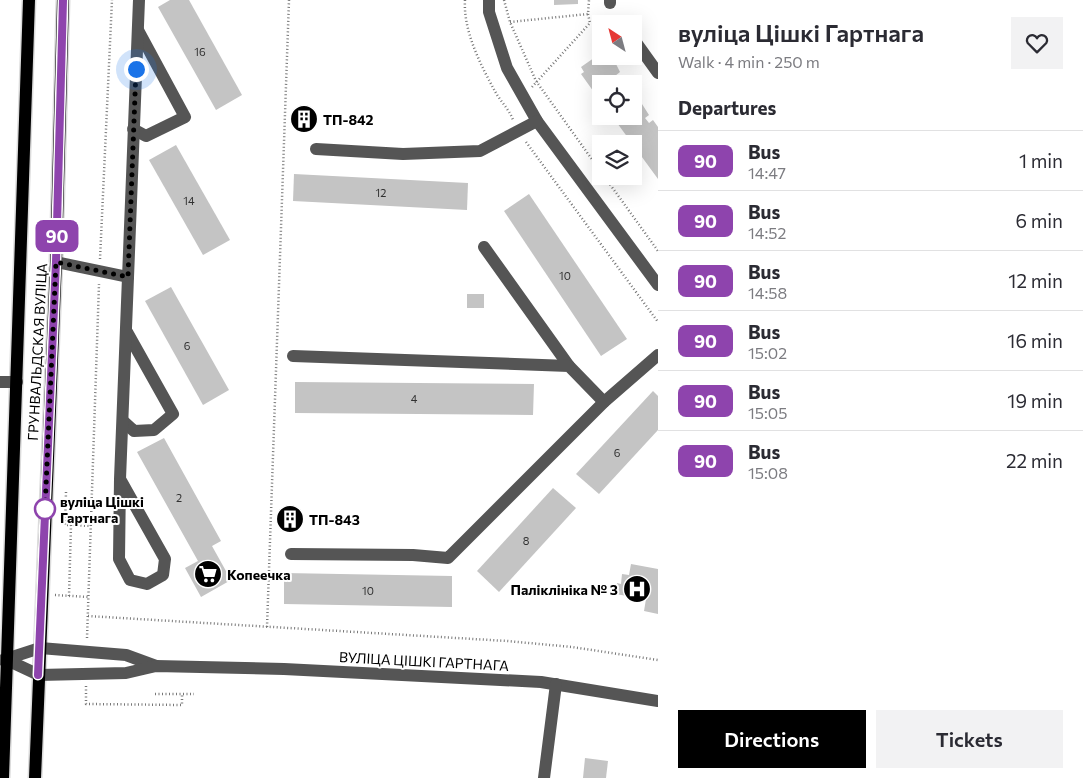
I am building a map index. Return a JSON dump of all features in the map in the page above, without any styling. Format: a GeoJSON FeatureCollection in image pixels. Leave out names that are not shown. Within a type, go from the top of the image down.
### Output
{"type":"FeatureCollection","features":[{"type":"Feature","properties":{"kind":"main road","name":"ГРУНВАЛЬДСКАЯ ВУЛІЦА"},"geometry":{"type":"LineString","coordinates":[[3,778],[3,660],[10,628],[29,0]]}},
{"type":"Feature","properties":{"kind":"main road","name":"ГРУНВАЛЬДСКАЯ ВУЛІЦА"},"geometry":{"type":"LineString","coordinates":[[35,778],[56,262],[63,0]]}},
{"type":"Feature","properties":{"kind":"street"},"geometry":{"type":"LineString","coordinates":[[120,479],[166,559],[163,574],[147,584],[130,580],[119,559],[120,479],[122,421],[139,0]]}},
{"type":"Feature","properties":{"kind":"street"},"geometry":{"type":"LineString","coordinates":[[489,0],[489,12],[507,68],[537,120],[658,285]]}},
{"type":"Feature","properties":{"kind":"street"},"geometry":{"type":"LineString","coordinates":[[134,129],[146,136],[185,117],[138,30]]}},
{"type":"Feature","properties":{"kind":"street"},"geometry":{"type":"LineString","coordinates":[[642,51],[658,73]]}},
{"type":"Feature","properties":{"kind":"street"},"geometry":{"type":"LineString","coordinates":[[316,149],[403,154],[480,151],[537,120]]}},
{"type":"Feature","properties":{"kind":"street"},"geometry":{"type":"LineString","coordinates":[[484,246],[569,366],[604,402]]}},
{"type":"Feature","properties":{"kind":"street"},"geometry":{"type":"LineString","coordinates":[[56,262],[128,277]]}},
{"type":"Feature","properties":{"kind":"street"},"geometry":{"type":"LineString","coordinates":[[122,421],[134,431],[154,430],[174,414],[126,331]]}},
{"type":"Feature","properties":{"kind":"street"},"geometry":{"type":"LineString","coordinates":[[291,554],[414,555],[448,558],[604,402],[658,355]]}},
{"type":"Feature","properties":{"kind":"street"},"geometry":{"type":"LineString","coordinates":[[293,356],[569,366]]}},
{"type":"Feature","properties":{"kind":"street"},"geometry":{"type":"LineString","coordinates":[[0,382],[17,382]]}},
{"type":"Feature","properties":{"kind":"street","name":"ВУЛІЦА ЦІШКІ ГАРТНАГА"},"geometry":{"type":"LineString","coordinates":[[3,660],[40,648],[126,655],[156,666]]}},
{"type":"Feature","properties":{"kind":"street","name":"ВУЛІЦА ЦІШКІ ГАРТНАГА"},"geometry":{"type":"LineString","coordinates":[[3,660],[38,675],[126,673],[156,666],[284,669],[556,684],[658,701]]}},
{"type":"Feature","properties":{"kind":"street"},"geometry":{"type":"LineString","coordinates":[[544,778],[556,684]]}},
{"type":"Feature","properties":{"kind":"path"},"geometry":{"type":"LineString","coordinates":[[87,652],[100,271],[112,0]]}},
{"type":"Feature","properties":{"kind":"path"},"geometry":{"type":"LineString","coordinates":[[267,627],[288,0]]}},
{"type":"Feature","properties":{"kind":"path"},"geometry":{"type":"LineString","coordinates":[[465,0],[464,10],[473,42],[497,95],[511,113],[518,131],[658,322]]}},
{"type":"Feature","properties":{"kind":"path"},"geometry":{"type":"LineString","coordinates":[[504,0],[510,22],[536,81],[592,159]]}},
{"type":"Feature","properties":{"kind":"path"},"geometry":{"type":"LineString","coordinates":[[511,113],[536,81],[590,23],[588,14],[589,0]]}},
{"type":"Feature","properties":{"kind":"path"},"geometry":{"type":"LineString","coordinates":[[510,22],[588,14]]}},
{"type":"Feature","properties":{"kind":"path"},"geometry":{"type":"LineString","coordinates":[[610,185],[658,251]]}},
{"type":"Feature","properties":{"kind":"path"},"geometry":{"type":"LineString","coordinates":[[66,492],[66,525],[91,526]]}},
{"type":"Feature","properties":{"kind":"path"},"geometry":{"type":"LineString","coordinates":[[69,596],[71,525]]}},
{"type":"Feature","properties":{"kind":"path"},"geometry":{"type":"LineString","coordinates":[[88,616],[517,642],[572,647],[658,660]]}},
{"type":"Feature","properties":{"kind":"path"},"geometry":{"type":"LineString","coordinates":[[87,674],[86,704],[182,705],[182,694]]}},
{"type":"Feature","properties":{"kind":"path"},"geometry":{"type":"LineString","coordinates":[[155,694],[194,694]]}},
{"type":"Feature","properties":{"kind":"building"},"geometry":{"type":"Polygon","coordinates":[[[170,0],[189,0],[242,95],[216,110],[158,7],[170,0]]]}},
{"type":"Feature","properties":{"kind":"building"},"geometry":{"type":"Polygon","coordinates":[[[554,0],[578,0],[578,4],[554,5],[554,0]]]}},
{"type":"Feature","properties":{"kind":"building"},"geometry":{"type":"Polygon","coordinates":[[[592,59],[592,65],[616,65],[620,72],[616,75],[592,75],[592,89],[581,74],[584,72],[581,67],[592,59]]]}},
{"type":"Feature","properties":{"kind":"building"},"geometry":{"type":"Polygon","coordinates":[[[642,104],[649,115],[645,118],[649,123],[653,120],[658,127],[658,179],[642,157],[642,135],[626,135],[619,125],[642,125],[642,104]]]}},
{"type":"Feature","properties":{"kind":"building","name":"ТП-842"},"geometry":{"type":"Polygon","coordinates":[[[297,108],[311,108],[310,130],[296,129],[297,108]]]}},
{"type":"Feature","properties":{"kind":"building"},"geometry":{"type":"Polygon","coordinates":[[[176,145],[230,240],[203,255],[149,160],[176,145]]]}},
{"type":"Feature","properties":{"kind":"building"},"geometry":{"type":"Polygon","coordinates":[[[294,174],[468,183],[467,210],[293,201],[294,174]]]}},
{"type":"Feature","properties":{"kind":"building"},"geometry":{"type":"Polygon","coordinates":[[[529,194],[627,339],[601,356],[504,211],[529,194]]]}},
{"type":"Feature","properties":{"kind":"building"},"geometry":{"type":"Polygon","coordinates":[[[171,287],[229,390],[203,405],[145,301],[171,287]]]}},
{"type":"Feature","properties":{"kind":"building"},"geometry":{"type":"Polygon","coordinates":[[[467,294],[484,294],[484,308],[467,308],[467,294]]]}},
{"type":"Feature","properties":{"kind":"building"},"geometry":{"type":"Polygon","coordinates":[[[295,382],[534,384],[533,415],[295,413],[295,382]]]}},
{"type":"Feature","properties":{"kind":"building"},"geometry":{"type":"Polygon","coordinates":[[[653,391],[658,396],[658,430],[599,494],[576,474],[653,391]]]}},
{"type":"Feature","properties":{"kind":"building"},"geometry":{"type":"Polygon","coordinates":[[[164,438],[221,541],[212,546],[231,580],[201,597],[185,568],[198,561],[137,452],[164,438]]]}},
{"type":"Feature","properties":{"kind":"building"},"geometry":{"type":"Polygon","coordinates":[[[553,488],[576,508],[499,592],[477,571],[553,488]]]}},
{"type":"Feature","properties":{"kind":"building","name":"ТП-843"},"geometry":{"type":"Polygon","coordinates":[[[284,507],[297,508],[296,530],[283,529],[284,507]]]}},
{"type":"Feature","properties":{"kind":"building","name":"Паліклініка № 3"},"geometry":{"type":"Polygon","coordinates":[[[631,564],[658,569],[658,614],[644,611],[646,599],[615,594],[617,583],[621,584],[622,574],[629,575],[631,564]]]}},
{"type":"Feature","properties":{"kind":"building"},"geometry":{"type":"Polygon","coordinates":[[[284,573],[452,576],[452,607],[284,604],[284,573]]]}},
{"type":"Feature","properties":{"kind":"building"},"geometry":{"type":"Polygon","coordinates":[[[585,758],[608,761],[606,778],[583,778],[585,758]]]}},
{"type":"Feature","properties":{"kind":"bus line","name":"90"},"geometry":{"type":"LineString","coordinates":[[38,675],[56,262],[63,0]]}},
{"type":"Feature","properties":{"kind":"place","name":"ТП-842"},"geometry":{"type":"Point","coordinates":[304,119]}},
{"type":"Feature","properties":{"kind":"place","name":"вуліца Цішкі Гартнага"},"geometry":{"type":"Point","coordinates":[45,509]}},
{"type":"Feature","properties":{"kind":"place","name":"ТП-843"},"geometry":{"type":"Point","coordinates":[290,519]}},
{"type":"Feature","properties":{"kind":"place","name":"Копеечка"},"geometry":{"type":"Point","coordinates":[208,574]}},
{"type":"Feature","properties":{"kind":"place","name":"Паліклініка № 3"},"geometry":{"type":"Point","coordinates":[637,589]}},
{"type":"Feature","properties":{"kind":"route"},"geometry":{"type":"LineString","coordinates":[[45,509],[56,262],[128,277],[136,69]]}}]}
